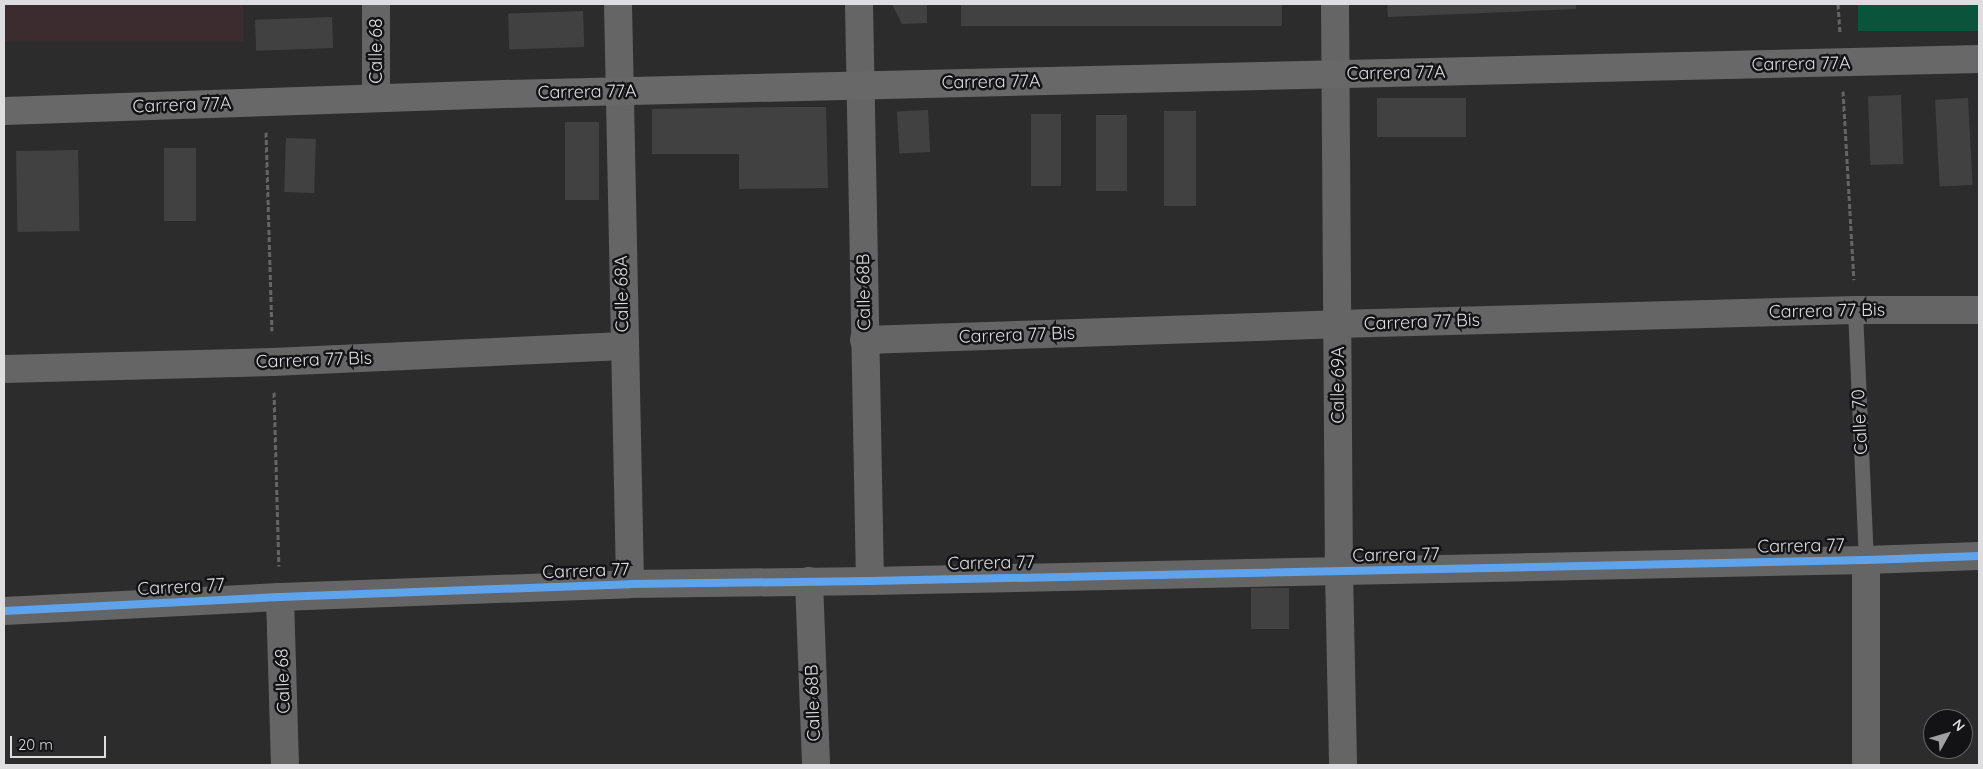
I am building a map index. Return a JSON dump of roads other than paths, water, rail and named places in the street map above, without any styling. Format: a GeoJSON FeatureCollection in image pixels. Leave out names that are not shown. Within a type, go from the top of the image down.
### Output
{"type":"FeatureCollection","features":[{"type":"Feature","properties":{"kind":"main road","name":"Carrera 77A"},"geometry":{"type":"LineString","coordinates":[[4,111],[619,91],[1979,58]]}},
{"type":"Feature","properties":{"kind":"street","name":"Calle 68"},"geometry":{"type":"LineString","coordinates":[[376,4],[376,98]]}},
{"type":"Feature","properties":{"kind":"street","name":"Calle 68A"},"geometry":{"type":"LineString","coordinates":[[618,4],[630,584]]}},
{"type":"Feature","properties":{"kind":"street","name":"Calle 68B"},"geometry":{"type":"LineString","coordinates":[[859,4],[870,581]]}},
{"type":"Feature","properties":{"kind":"street","name":"Calle 69A"},"geometry":{"type":"LineString","coordinates":[[1335,4],[1339,571],[1343,765]]}},
{"type":"Feature","properties":{"kind":"street","name":"Carrera 77 Bis"},"geometry":{"type":"LineString","coordinates":[[864,340],[1337,324],[1855,310],[1979,310]]}},
{"type":"Feature","properties":{"kind":"street","name":"Carrera 77 Bis"},"geometry":{"type":"LineString","coordinates":[[4,369],[273,362],[624,346]]}},
{"type":"Feature","properties":{"kind":"street","name":"Carrera 77"},"geometry":{"type":"LineString","coordinates":[[4,610],[280,597],[630,584],[870,581],[1979,556]]}},
{"type":"Feature","properties":{"kind":"street","name":"Calle 70"},"geometry":{"type":"LineString","coordinates":[[1866,560],[1866,765]]}},
{"type":"Feature","properties":{"kind":"street","name":"Calle 68B"},"geometry":{"type":"LineString","coordinates":[[809,581],[816,765]]}},
{"type":"Feature","properties":{"kind":"street","name":"Calle 68"},"geometry":{"type":"LineString","coordinates":[[280,597],[285,765]]}},
{"type":"Feature","properties":{"kind":"lane","name":"Calle 70"},"geometry":{"type":"LineString","coordinates":[[1855,310],[1866,560]]}}]}
